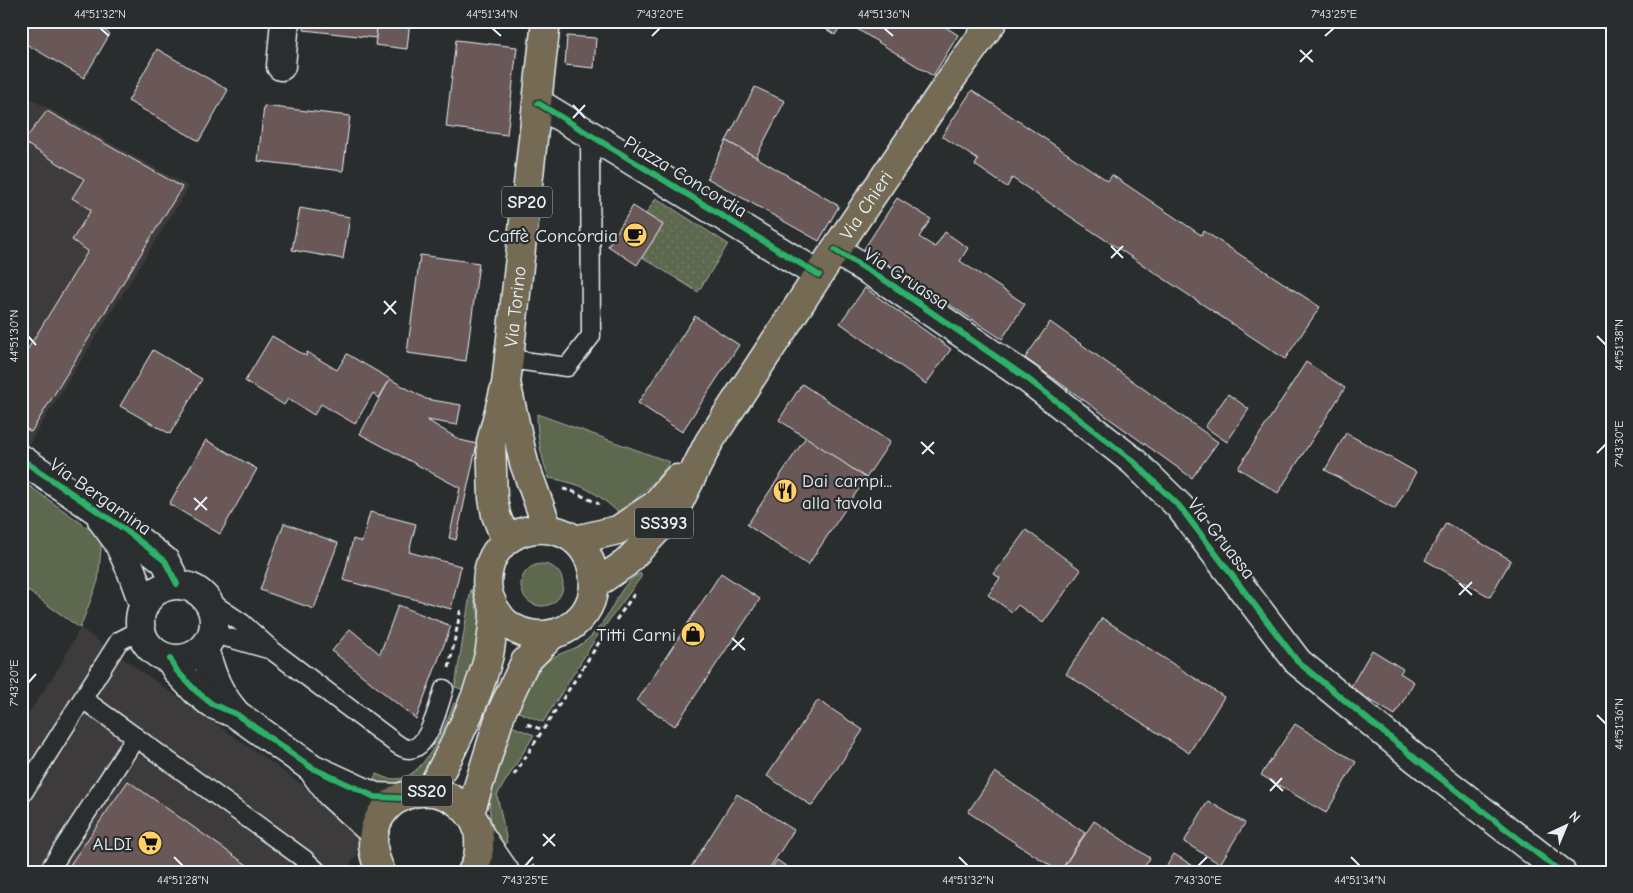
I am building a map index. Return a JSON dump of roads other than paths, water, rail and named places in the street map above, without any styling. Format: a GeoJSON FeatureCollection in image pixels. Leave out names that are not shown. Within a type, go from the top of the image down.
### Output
{"type":"FeatureCollection","features":[{"type":"Feature","properties":{"kind":"main road","name":"Via Torino"},"geometry":{"type":"LineString","coordinates":[[507,371],[546,21]]}},
{"type":"Feature","properties":{"kind":"main road","name":"Via Chieri"},"geometry":{"type":"LineString","coordinates":[[594,584],[626,563],[674,512],[709,442],[835,250],[954,74],[993,21]]}},
{"type":"Feature","properties":{"kind":"main road","name":"SP20"},"geometry":{"type":"LineString","coordinates":[[507,371],[524,462],[548,529]]}},
{"type":"Feature","properties":{"kind":"main road","name":"SP20"},"geometry":{"type":"LineString","coordinates":[[506,540],[496,515],[493,498],[491,442],[507,371]]}},
{"type":"Feature","properties":{"kind":"main road","name":"Via Chieri"},"geometry":{"type":"LineString","coordinates":[[575,540],[618,530],[655,505],[709,442]]}},
{"type":"Feature","properties":{"kind":"main road"},"geometry":{"type":"LineString","coordinates":[[533,529],[548,529],[562,533],[575,540],[586,553],[593,568],[594,584],[591,601],[582,617],[569,628],[553,634],[536,635],[519,632],[504,622],[488,595],[489,565],[496,552],[506,540],[519,533],[533,529]]}},
{"type":"Feature","properties":{"kind":"main road","name":"SS20"},"geometry":{"type":"LineString","coordinates":[[430,791],[460,732],[473,700],[489,654],[494,608]]}},
{"type":"Feature","properties":{"kind":"main road","name":"SS20"},"geometry":{"type":"LineString","coordinates":[[472,872],[480,850],[474,823],[501,713],[525,662],[553,634]]}},
{"type":"Feature","properties":{"kind":"main road","name":"SS20"},"geometry":{"type":"LineString","coordinates":[[381,872],[373,847],[374,833],[379,819],[388,807],[400,798],[414,792],[430,791],[452,797],[474,823]]}},
{"type":"Feature","properties":{"kind":"street"},"geometry":{"type":"LineString","coordinates":[[281,66],[285,21]]}},
{"type":"Feature","properties":{"kind":"street","name":"Piazza Concordia"},"geometry":{"type":"LineString","coordinates":[[538,103],[819,275]]}},
{"type":"Feature","properties":{"kind":"street","name":"Via Gruassa"},"geometry":{"type":"LineString","coordinates":[[835,250],[889,283],[1028,378],[1133,461],[1180,507],[1298,662],[1416,759],[1561,872]]}},
{"type":"Feature","properties":{"kind":"street","name":"Via Bergamina"},"geometry":{"type":"LineString","coordinates":[[21,458],[124,529],[165,562],[177,584]]}},
{"type":"Feature","properties":{"kind":"street","name":"Via Bergamina"},"geometry":{"type":"LineString","coordinates":[[94,509],[118,542],[131,570],[142,618]]}},
{"type":"Feature","properties":{"kind":"street"},"geometry":{"type":"LineString","coordinates":[[177,584],[190,587],[201,593],[206,599],[214,614],[215,626],[208,642],[194,656],[182,660],[170,659],[158,654],[149,647],[142,636],[142,618],[146,601],[154,592],[165,586],[177,584]]}},
{"type":"Feature","properties":{"kind":"street"},"geometry":{"type":"LineString","coordinates":[[208,642],[213,679],[223,698],[236,714]]}},
{"type":"Feature","properties":{"kind":"street"},"geometry":{"type":"LineString","coordinates":[[170,659],[177,671],[196,691],[212,704],[236,714],[312,768],[375,797],[400,798]]}},
{"type":"Feature","properties":{"kind":"street"},"geometry":{"type":"LineString","coordinates":[[312,768],[330,794],[374,833]]}},
{"type":"Feature","properties":{"kind":"street"},"geometry":{"type":"LineString","coordinates":[[474,823],[517,867]]}},
{"type":"Feature","properties":{"kind":"lane"},"geometry":{"type":"LineString","coordinates":[[507,371],[567,367],[591,336],[590,135]]}},
{"type":"Feature","properties":{"kind":"lane"},"geometry":{"type":"LineString","coordinates":[[206,599],[242,623],[273,651],[394,742],[407,749],[413,748],[424,740],[430,730],[444,689]]}},
{"type":"Feature","properties":{"kind":"lane"},"geometry":{"type":"LineString","coordinates":[[21,796],[119,641],[142,618]]}},
{"type":"Feature","properties":{"kind":"lane"},"geometry":{"type":"LineString","coordinates":[[208,642],[233,639],[273,651]]}},
{"type":"Feature","properties":{"kind":"lane"},"geometry":{"type":"LineString","coordinates":[[83,699],[304,859],[318,872]]}},
{"type":"Feature","properties":{"kind":"lane"},"geometry":{"type":"LineString","coordinates":[[48,872],[136,737]]}},
{"type":"Feature","properties":{"kind":"place","name":"Caffè Concordia"},"geometry":{"type":"Point","coordinates":[635,235]}},
{"type":"Feature","properties":{"kind":"place","name":"Dai campi... alla tavola"},"geometry":{"type":"Point","coordinates":[785,491]}},
{"type":"Feature","properties":{"kind":"place","name":"Titti Carni"},"geometry":{"type":"Point","coordinates":[693,634]}},
{"type":"Feature","properties":{"kind":"place","name":"ALDI"},"geometry":{"type":"Point","coordinates":[150,843]}}]}
